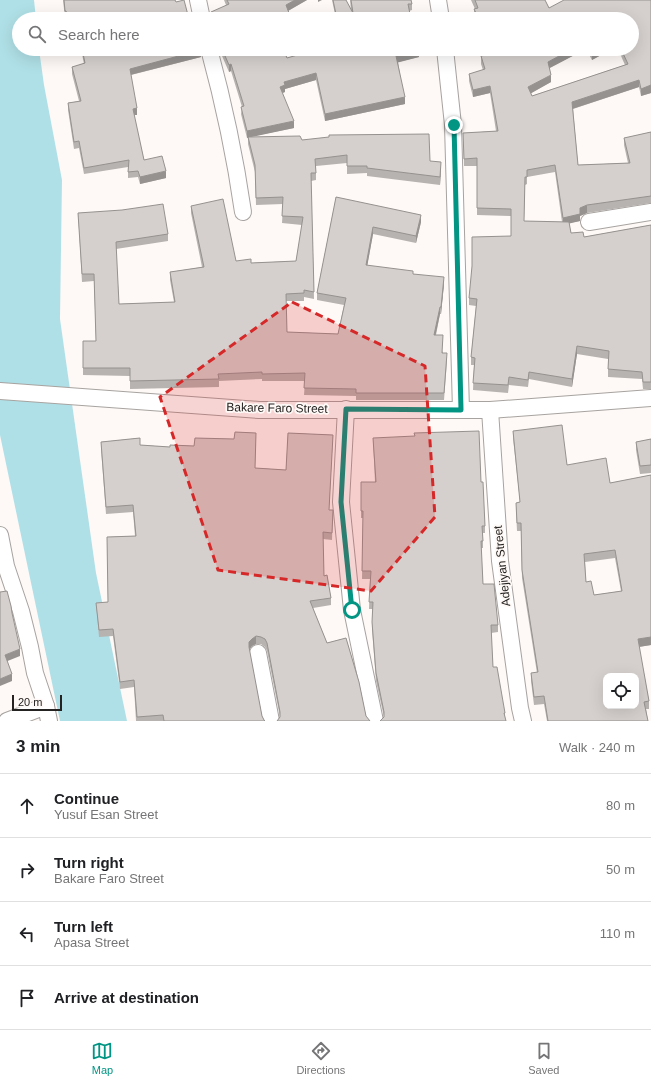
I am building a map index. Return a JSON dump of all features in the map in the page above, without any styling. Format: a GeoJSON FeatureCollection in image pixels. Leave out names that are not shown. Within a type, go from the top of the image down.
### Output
{"type":"FeatureCollection","features":[{"type":"Feature","properties":{"kind":"street"},"geometry":{"type":"LineString","coordinates":[[198,0],[201,12]]}},
{"type":"Feature","properties":{"kind":"street"},"geometry":{"type":"LineString","coordinates":[[438,0],[440,12]]}},
{"type":"Feature","properties":{"kind":"street"},"geometry":{"type":"LineString","coordinates":[[211,56],[223,98],[236,162],[243,212]]}},
{"type":"Feature","properties":{"kind":"street"},"geometry":{"type":"LineString","coordinates":[[446,56],[454,125],[461,410]]}},
{"type":"Feature","properties":{"kind":"street"},"geometry":{"type":"LineString","coordinates":[[589,222],[651,212]]}},
{"type":"Feature","properties":{"kind":"street","name":"Bakare Faro Street"},"geometry":{"type":"LineString","coordinates":[[0,391],[259,410],[490,410],[651,398]]}},
{"type":"Feature","properties":{"kind":"street"},"geometry":{"type":"LineString","coordinates":[[346,409],[341,502],[352,610],[375,721]]}},
{"type":"Feature","properties":{"kind":"street","name":"Adejiyan Street"},"geometry":{"type":"LineString","coordinates":[[490,410],[500,561],[523,721]]}},
{"type":"Feature","properties":{"kind":"street"},"geometry":{"type":"LineString","coordinates":[[0,535],[3,566],[21,611],[35,673],[48,714],[7,721]]}},
{"type":"Feature","properties":{"kind":"street"},"geometry":{"type":"LineString","coordinates":[[258,653],[271,721]]}},
{"type":"Feature","properties":{"kind":"highlighted area"},"geometry":{"type":"Polygon","coordinates":[[[292,302],[425,366],[435,517],[371,591],[218,570],[160,397],[292,302]]]}},
{"type":"Feature","properties":{"kind":"water"},"geometry":{"type":"Polygon","coordinates":[[[0,0],[34,0],[35,12],[12,12],[12,56],[40,56],[62,180],[60,319],[96,573],[127,721],[60,721],[0,435],[0,0]]]}},
{"type":"Feature","properties":{"kind":"building"},"geometry":{"type":"Polygon","coordinates":[[[64,0],[175,0],[176,2],[184,0],[187,12],[66,12],[64,0]]]}},
{"type":"Feature","properties":{"kind":"building"},"geometry":{"type":"Polygon","coordinates":[[[227,0],[295,0],[286,5],[289,12],[211,12],[229,4],[227,0]]]}},
{"type":"Feature","properties":{"kind":"building"},"geometry":{"type":"Polygon","coordinates":[[[333,0],[346,0],[352,12],[336,12],[333,0]]]}},
{"type":"Feature","properties":{"kind":"building"},"geometry":{"type":"Polygon","coordinates":[[[351,0],[411,0],[412,4],[408,4],[410,12],[353,12],[351,0]]]}},
{"type":"Feature","properties":{"kind":"building"},"geometry":{"type":"Polygon","coordinates":[[[475,0],[545,0],[549,8],[564,0],[651,0],[651,85],[641,89],[639,80],[572,102],[578,165],[630,163],[624,138],[651,132],[651,196],[587,205],[580,208],[580,214],[563,218],[555,165],[527,170],[527,177],[525,177],[524,221],[569,222],[571,233],[583,232],[584,237],[651,225],[651,382],[643,382],[642,372],[608,369],[609,351],[577,346],[572,379],[529,372],[528,380],[509,377],[508,385],[473,383],[475,358],[471,357],[477,299],[469,298],[472,266],[472,237],[511,236],[511,209],[477,208],[477,158],[464,159],[463,133],[498,131],[490,86],[473,90],[469,74],[485,69],[481,56],[559,56],[548,62],[551,75],[528,87],[532,96],[628,64],[624,56],[639,56],[639,12],[476,12],[474,9],[478,8],[475,0]]]}},
{"type":"Feature","properties":{"kind":"building"},"geometry":{"type":"Polygon","coordinates":[[[84,56],[179,56],[130,69],[137,108],[133,109],[144,160],[162,156],[166,171],[140,177],[138,171],[128,172],[129,160],[84,168],[79,141],[74,142],[68,103],[81,101],[72,67],[85,63],[84,56]]]}},
{"type":"Feature","properties":{"kind":"building"},"geometry":{"type":"Polygon","coordinates":[[[225,56],[286,56],[287,58],[294,56],[396,56],[405,97],[325,114],[316,73],[284,82],[285,85],[280,87],[294,121],[247,131],[241,107],[244,106],[231,64],[229,65],[225,56]]]}},
{"type":"Feature","properties":{"kind":"building"},"geometry":{"type":"Polygon","coordinates":[[[429,134],[430,161],[441,162],[440,177],[367,168],[367,166],[347,166],[347,155],[315,159],[316,173],[311,173],[314,292],[304,290],[304,293],[286,294],[287,332],[338,334],[346,298],[317,293],[336,197],[421,215],[416,236],[373,227],[366,265],[413,271],[413,274],[444,277],[441,307],[434,335],[443,335],[442,353],[447,353],[444,393],[356,393],[356,389],[304,388],[305,373],[262,374],[262,372],[218,374],[219,379],[130,381],[130,368],[83,368],[83,341],[96,341],[94,274],[82,274],[78,213],[122,210],[163,204],[168,234],[116,242],[119,304],[175,302],[170,272],[204,267],[191,206],[223,199],[236,261],[251,259],[251,263],[296,261],[303,217],[282,216],[283,197],[256,198],[255,165],[248,137],[300,136],[302,140],[329,137],[329,135],[429,134]]]}},
{"type":"Feature","properties":{"kind":"building"},"geometry":{"type":"Polygon","coordinates":[[[562,425],[567,465],[606,458],[610,483],[651,475],[651,637],[638,639],[649,701],[644,702],[648,721],[548,721],[544,696],[534,697],[531,673],[538,672],[522,570],[521,523],[517,523],[516,503],[520,502],[513,431],[562,425]],[[615,550],[584,554],[586,582],[591,581],[594,595],[622,591],[615,550]]]}},
{"type":"Feature","properties":{"kind":"building"},"geometry":{"type":"Polygon","coordinates":[[[479,431],[481,482],[483,482],[485,526],[482,526],[483,541],[481,541],[483,584],[494,584],[498,625],[491,625],[493,667],[497,667],[506,721],[380,721],[384,717],[384,712],[376,673],[372,622],[373,602],[369,602],[371,571],[362,571],[363,511],[361,511],[361,482],[376,482],[373,438],[415,436],[414,433],[479,431]]]}},
{"type":"Feature","properties":{"kind":"building"},"geometry":{"type":"Polygon","coordinates":[[[235,432],[256,433],[255,468],[286,470],[288,433],[333,435],[329,510],[333,510],[332,533],[323,532],[324,576],[327,575],[331,598],[310,601],[327,643],[346,638],[359,682],[366,716],[370,721],[277,721],[280,717],[280,712],[267,643],[265,639],[256,636],[249,642],[249,647],[262,716],[265,721],[164,721],[163,715],[137,717],[134,680],[120,682],[113,629],[99,630],[96,603],[108,602],[107,537],[136,536],[133,505],[106,507],[101,442],[140,438],[140,445],[170,447],[170,445],[194,446],[195,438],[234,439],[235,432]]]}},
{"type":"Feature","properties":{"kind":"building"},"geometry":{"type":"Polygon","coordinates":[[[651,439],[651,465],[640,466],[636,442],[651,439]]]}},
{"type":"Feature","properties":{"kind":"building"},"geometry":{"type":"Polygon","coordinates":[[[7,591],[20,649],[5,655],[12,674],[0,679],[0,592],[7,591]]]}},
{"type":"Feature","properties":{"kind":"route"},"geometry":{"type":"LineString","coordinates":[[352,610],[341,502],[346,409],[461,410],[454,125]]}}]}
